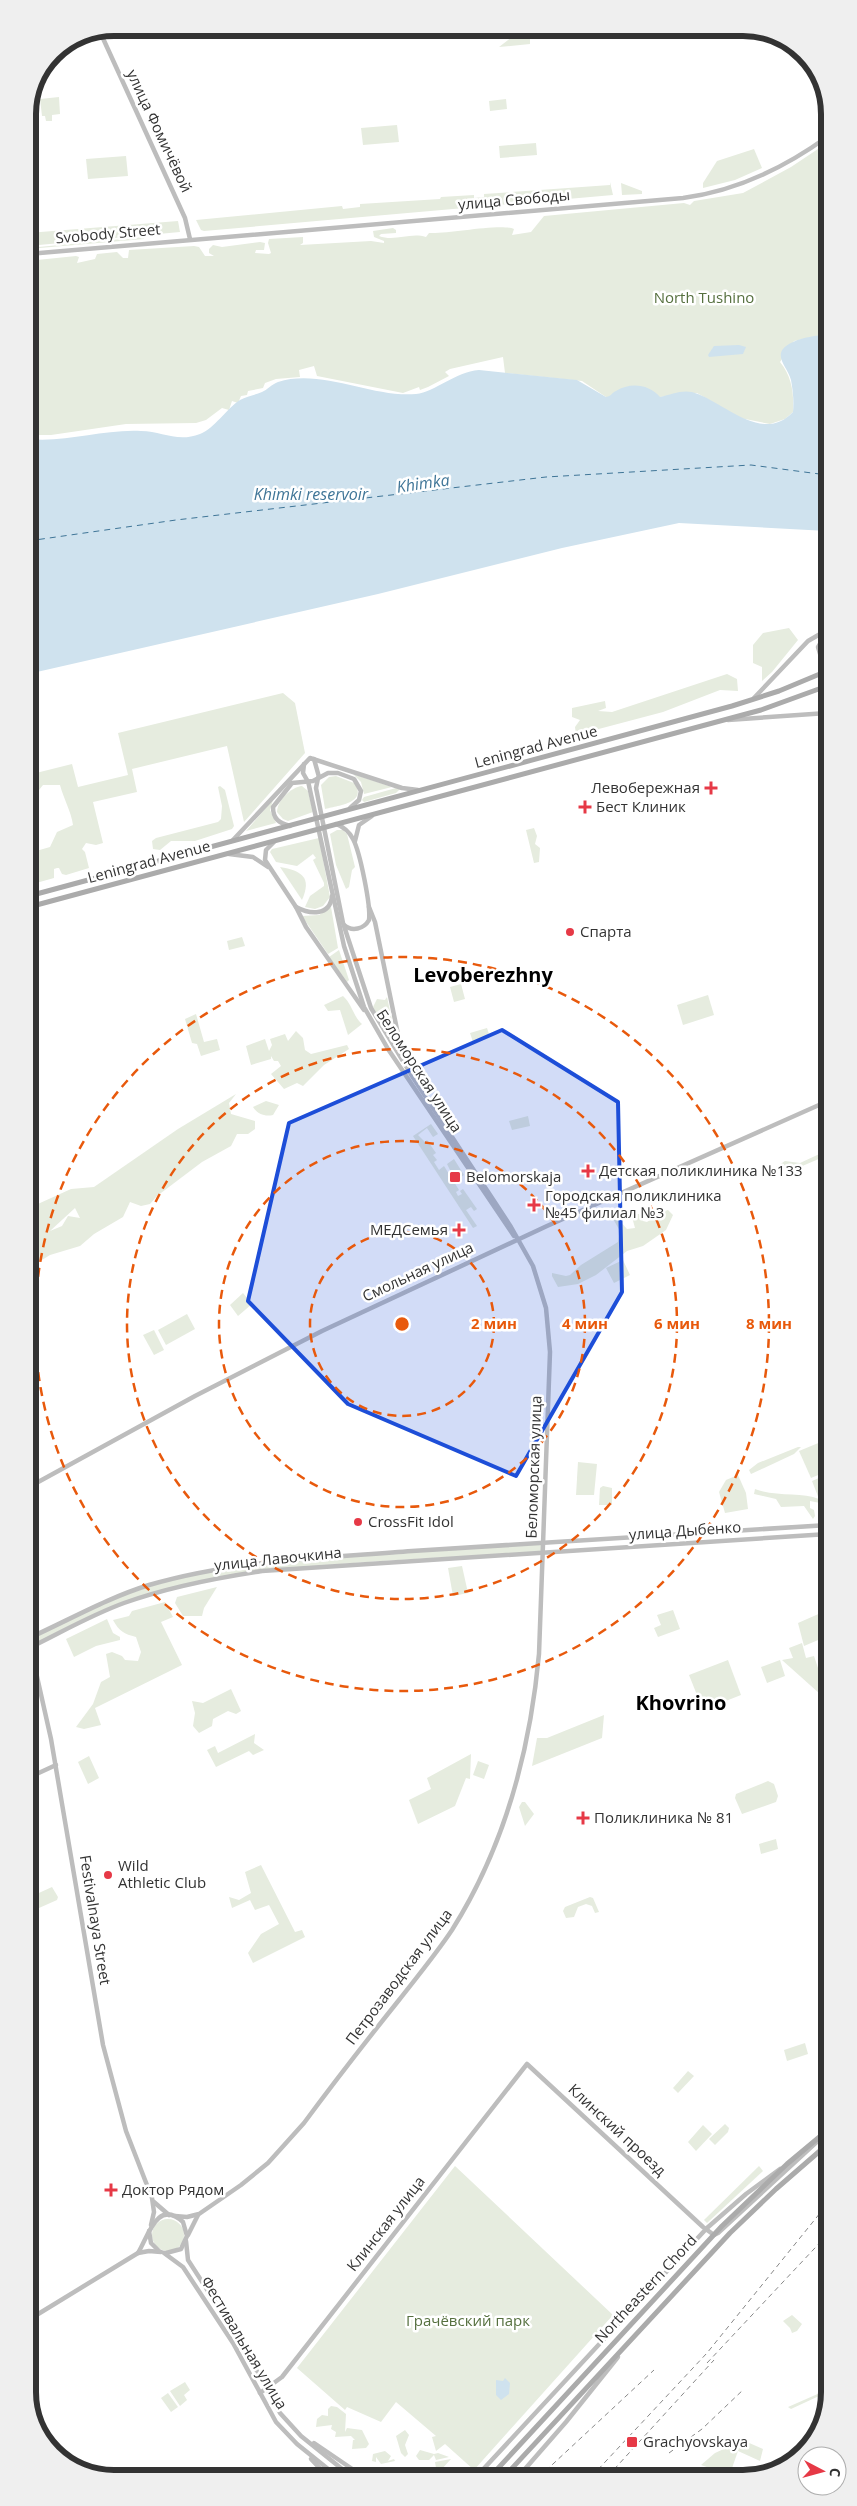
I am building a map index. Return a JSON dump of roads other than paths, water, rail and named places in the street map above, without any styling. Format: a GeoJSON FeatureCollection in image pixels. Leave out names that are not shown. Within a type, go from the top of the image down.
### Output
{"type":"FeatureCollection","features":[{"type":"Feature","properties":{"kind":"main road","name":"улица Фомичёвой"},"geometry":{"type":"LineString","coordinates":[[103,38],[185,218],[190,240]]}},
{"type":"Feature","properties":{"kind":"main road","name":"улица Свободы"},"geometry":{"type":"LineString","coordinates":[[190,240],[689,198],[748,182],[798,157],[821,142]]}},
{"type":"Feature","properties":{"kind":"main road","name":"Svobody Street"},"geometry":{"type":"LineString","coordinates":[[36,253],[190,240]]}},
{"type":"Feature","properties":{"kind":"main road"},"geometry":{"type":"LineString","coordinates":[[751,700],[808,641],[821,635]]}},
{"type":"Feature","properties":{"kind":"main road"},"geometry":{"type":"LineString","coordinates":[[821,642],[818,647],[821,657]]}},
{"type":"Feature","properties":{"kind":"main road"},"geometry":{"type":"LineString","coordinates":[[346,811],[751,700],[821,674]]}},
{"type":"Feature","properties":{"kind":"main road","name":"Leningrad Avenue"},"geometry":{"type":"LineString","coordinates":[[36,905],[778,705],[821,688]]}},
{"type":"Feature","properties":{"kind":"main road"},"geometry":{"type":"LineString","coordinates":[[724,719],[821,713]]}},
{"type":"Feature","properties":{"kind":"main road"},"geometry":{"type":"LineString","coordinates":[[230,843],[310,758],[402,788],[423,790]]}},
{"type":"Feature","properties":{"kind":"main road","name":"Беломорская улица"},"geometry":{"type":"LineString","coordinates":[[314,759],[319,770],[316,788],[343,924],[371,1008],[404,1064],[511,1227],[539,1282],[550,1328],[543,1552]]}},
{"type":"Feature","properties":{"kind":"main road","name":"Беломорская улица"},"geometry":{"type":"LineString","coordinates":[[304,763],[304,773],[308,781],[347,960],[369,1017],[503,1222],[518,1240]]}},
{"type":"Feature","properties":{"kind":"main road"},"geometry":{"type":"LineString","coordinates":[[292,826],[279,822],[274,815],[273,806],[290,784],[297,781],[308,781],[334,772],[357,781],[361,788],[361,796],[346,811]]}},
{"type":"Feature","properties":{"kind":"main road","name":"Leningrad Avenue"},"geometry":{"type":"LineString","coordinates":[[36,894],[346,811]]}},
{"type":"Feature","properties":{"kind":"main road"},"geometry":{"type":"LineString","coordinates":[[378,812],[359,826],[356,844],[404,1064]]}},
{"type":"Feature","properties":{"kind":"main road"},"geometry":{"type":"LineString","coordinates":[[334,824],[346,829],[356,844]]}},
{"type":"Feature","properties":{"kind":"main road"},"geometry":{"type":"LineString","coordinates":[[275,841],[267,847],[265,855],[271,869],[296,906],[309,931],[369,1017]]}},
{"type":"Feature","properties":{"kind":"main road"},"geometry":{"type":"LineString","coordinates":[[226,854],[253,857],[271,869]]}},
{"type":"Feature","properties":{"kind":"main road"},"geometry":{"type":"LineString","coordinates":[[296,906],[310,913],[324,910],[332,901],[332,887]]}},
{"type":"Feature","properties":{"kind":"main road"},"geometry":{"type":"LineString","coordinates":[[343,924],[348,928],[364,926],[370,920],[369,907]]}},
{"type":"Feature","properties":{"kind":"main road","name":"Смольная улица"},"geometry":{"type":"LineString","coordinates":[[36,1482],[302,1340],[518,1240],[821,1104]]}},
{"type":"Feature","properties":{"kind":"main road","name":"улица Дыбенко"},"geometry":{"type":"LineString","coordinates":[[544,1542],[821,1525]]}},
{"type":"Feature","properties":{"kind":"main road","name":"улица Дыбенко"},"geometry":{"type":"LineString","coordinates":[[543,1552],[821,1534]]}},
{"type":"Feature","properties":{"kind":"main road","name":"улица Лавочкина"},"geometry":{"type":"LineString","coordinates":[[36,1637],[104,1602],[147,1586],[200,1573],[272,1562],[544,1542]]}},
{"type":"Feature","properties":{"kind":"main road","name":"улица Лавочкина"},"geometry":{"type":"LineString","coordinates":[[36,1645],[122,1604],[149,1594],[210,1580],[273,1570],[543,1552]]}},
{"type":"Feature","properties":{"kind":"main road","name":"Петрозаводская улица"},"geometry":{"type":"LineString","coordinates":[[173,2216],[187,2217],[199,2214],[252,2178],[294,2135],[443,1942],[465,1908],[502,1830],[520,1774],[536,1695],[543,1552]]}},
{"type":"Feature","properties":{"kind":"main road"},"geometry":{"type":"LineString","coordinates":[[272,1562],[269,1566],[273,1570]]}},
{"type":"Feature","properties":{"kind":"main road"},"geometry":{"type":"LineString","coordinates":[[261,1563],[266,1567],[262,1571]]}},
{"type":"Feature","properties":{"kind":"main road","name":"Festivalnaya Street"},"geometry":{"type":"LineString","coordinates":[[36,1675],[56,1765],[105,2055],[126,2131],[152,2198],[154,2212],[152,2225]]}},
{"type":"Feature","properties":{"kind":"main road"},"geometry":{"type":"LineString","coordinates":[[36,1774],[56,1765]]}},
{"type":"Feature","properties":{"kind":"main road","name":"Клинский проезд"},"geometry":{"type":"LineString","coordinates":[[527,2064],[710,2233],[718,2234],[821,2138]]}},
{"type":"Feature","properties":{"kind":"main road","name":"Клинская улица"},"geometry":{"type":"LineString","coordinates":[[260,2392],[282,2377],[527,2064]]}},
{"type":"Feature","properties":{"kind":"main road","name":"Northeastern Chord"},"geometry":{"type":"LineString","coordinates":[[495,2470],[712,2237],[787,2164],[821,2135]]}},
{"type":"Feature","properties":{"kind":"main road","name":"Northeastern Chord"},"geometry":{"type":"LineString","coordinates":[[511,2470],[730,2233],[821,2150]]}},
{"type":"Feature","properties":{"kind":"main road"},"geometry":{"type":"LineString","coordinates":[[482,2470],[707,2228],[760,2182],[787,2164]]}},
{"type":"Feature","properties":{"kind":"main road","name":"Festivalnaya Street"},"geometry":{"type":"LineString","coordinates":[[152,2198],[161,2210],[173,2216]]}},
{"type":"Feature","properties":{"kind":"main road","name":"Петрозаводская улица"},"geometry":{"type":"LineString","coordinates":[[187,2239],[199,2214]]}},
{"type":"Feature","properties":{"kind":"main road"},"geometry":{"type":"LineString","coordinates":[[36,2315],[138,2253],[178,2251],[187,2239],[186,2226],[173,2216],[160,2217],[152,2225],[138,2253]]}},
{"type":"Feature","properties":{"kind":"main road"},"geometry":{"type":"LineString","coordinates":[[149,2231],[151,2244],[162,2252]]}},
{"type":"Feature","properties":{"kind":"main road","name":"Фестивальная улица"},"geometry":{"type":"LineString","coordinates":[[187,2239],[188,2260],[236,2334],[274,2402],[294,2430]]}},
{"type":"Feature","properties":{"kind":"main road","name":"Фестивальная улица"},"geometry":{"type":"LineString","coordinates":[[162,2252],[183,2266],[233,2344],[276,2422],[302,2448]]}},
{"type":"Feature","properties":{"kind":"main road"},"geometry":{"type":"LineString","coordinates":[[524,2470],[566,2422],[627,2346]]}},
{"type":"Feature","properties":{"kind":"main road"},"geometry":{"type":"LineString","coordinates":[[294,2430],[354,2470]]}},
{"type":"Feature","properties":{"kind":"main road"},"geometry":{"type":"LineString","coordinates":[[294,2430],[344,2470]]}},
{"type":"Feature","properties":{"kind":"main road"},"geometry":{"type":"LineString","coordinates":[[302,2448],[329,2470]]}},
{"type":"Feature","properties":{"kind":"main road"},"geometry":{"type":"LineString","coordinates":[[302,2448],[322,2470]]}},
{"type":"Feature","properties":{"kind":"water","name":"Khimki reservoir"},"geometry":{"type":"Polygon","coordinates":[[[821,335],[821,531],[679,523],[562,548],[378,594],[36,672],[36,440],[127,431],[149,431],[177,437],[192,436],[200,434],[211,427],[240,400],[262,392],[278,382],[294,379],[312,379],[382,392],[416,394],[430,390],[462,374],[479,370],[577,380],[606,397],[627,386],[645,387],[660,397],[679,392],[693,392],[746,419],[770,424],[782,421],[793,412],[791,380],[782,359],[782,350],[797,340],[821,335]]]}},
{"type":"Feature","properties":{"kind":"water"},"geometry":{"type":"Polygon","coordinates":[[[739,345],[746,347],[743,354],[709,357],[708,355],[714,346],[739,345]]]}},
{"type":"Feature","properties":{"kind":"water"},"geometry":{"type":"Polygon","coordinates":[[[505,2378],[510,2383],[509,2394],[501,2400],[496,2395],[496,2380],[503,2381],[505,2378]]]}},
{"type":"Feature","properties":{"kind":"railway"},"geometry":{"type":"LineString","coordinates":[[598,2470],[707,2353],[821,2212]]}},
{"type":"Feature","properties":{"kind":"railway"},"geometry":{"type":"LineString","coordinates":[[707,2363],[821,2242]]}},
{"type":"Feature","properties":{"kind":"railway"},"geometry":{"type":"LineString","coordinates":[[613,2470],[714,2360]]}},
{"type":"Feature","properties":{"kind":"railway"},"geometry":{"type":"LineString","coordinates":[[547,2470],[654,2370]]}},
{"type":"Feature","properties":{"kind":"railway"},"geometry":{"type":"LineString","coordinates":[[669,2453],[702,2429],[744,2389]]}},
{"type":"Feature","properties":{"kind":"place","name":"Левобережная"},"geometry":{"type":"Point","coordinates":[711,788]}},
{"type":"Feature","properties":{"kind":"place","name":"Бест Клиник"},"geometry":{"type":"Point","coordinates":[585,807]}},
{"type":"Feature","properties":{"kind":"place","name":"Спарта"},"geometry":{"type":"Point","coordinates":[570,932]}},
{"type":"Feature","properties":{"kind":"place","name":"Детская поликлиника №133"},"geometry":{"type":"Point","coordinates":[588,1171]}},
{"type":"Feature","properties":{"kind":"place","name":"Belomorskaja"},"geometry":{"type":"Point","coordinates":[455,1177]}},
{"type":"Feature","properties":{"kind":"place","name":"Городская поликлиника №45 филиал №3"},"geometry":{"type":"Point","coordinates":[534,1205]}},
{"type":"Feature","properties":{"kind":"place","name":"МЕДСемья"},"geometry":{"type":"Point","coordinates":[459,1230]}},
{"type":"Feature","properties":{"kind":"place","name":"CrossFit Idol"},"geometry":{"type":"Point","coordinates":[358,1522]}},
{"type":"Feature","properties":{"kind":"place","name":"Поликлиника № 81"},"geometry":{"type":"Point","coordinates":[583,1818]}},
{"type":"Feature","properties":{"kind":"place","name":"Wild Athletic Club"},"geometry":{"type":"Point","coordinates":[108,1875]}},
{"type":"Feature","properties":{"kind":"place","name":"Доктор Рядом"},"geometry":{"type":"Point","coordinates":[111,2190]}},
{"type":"Feature","properties":{"kind":"place","name":"Grachyovskaya"},"geometry":{"type":"Point","coordinates":[632,2442]}},
{"type":"Feature","properties":{"kind":"district","name":"Levoberezhny"},"geometry":{"type":"Point","coordinates":[483,975]}},
{"type":"Feature","properties":{"kind":"district","name":"Khovrino"},"geometry":{"type":"Point","coordinates":[681,1703]}},
{"type":"Feature","properties":{"kind":"park label","name":"North Tushino"},"geometry":{"type":"Point","coordinates":[704,298]}},
{"type":"Feature","properties":{"kind":"park label","name":"Грачёвский парк"},"geometry":{"type":"Point","coordinates":[468,2321]}},
{"type":"Feature","properties":{"kind":"water label","name":"Khimka"},"geometry":{"type":"Point","coordinates":[423,483]}}]}
